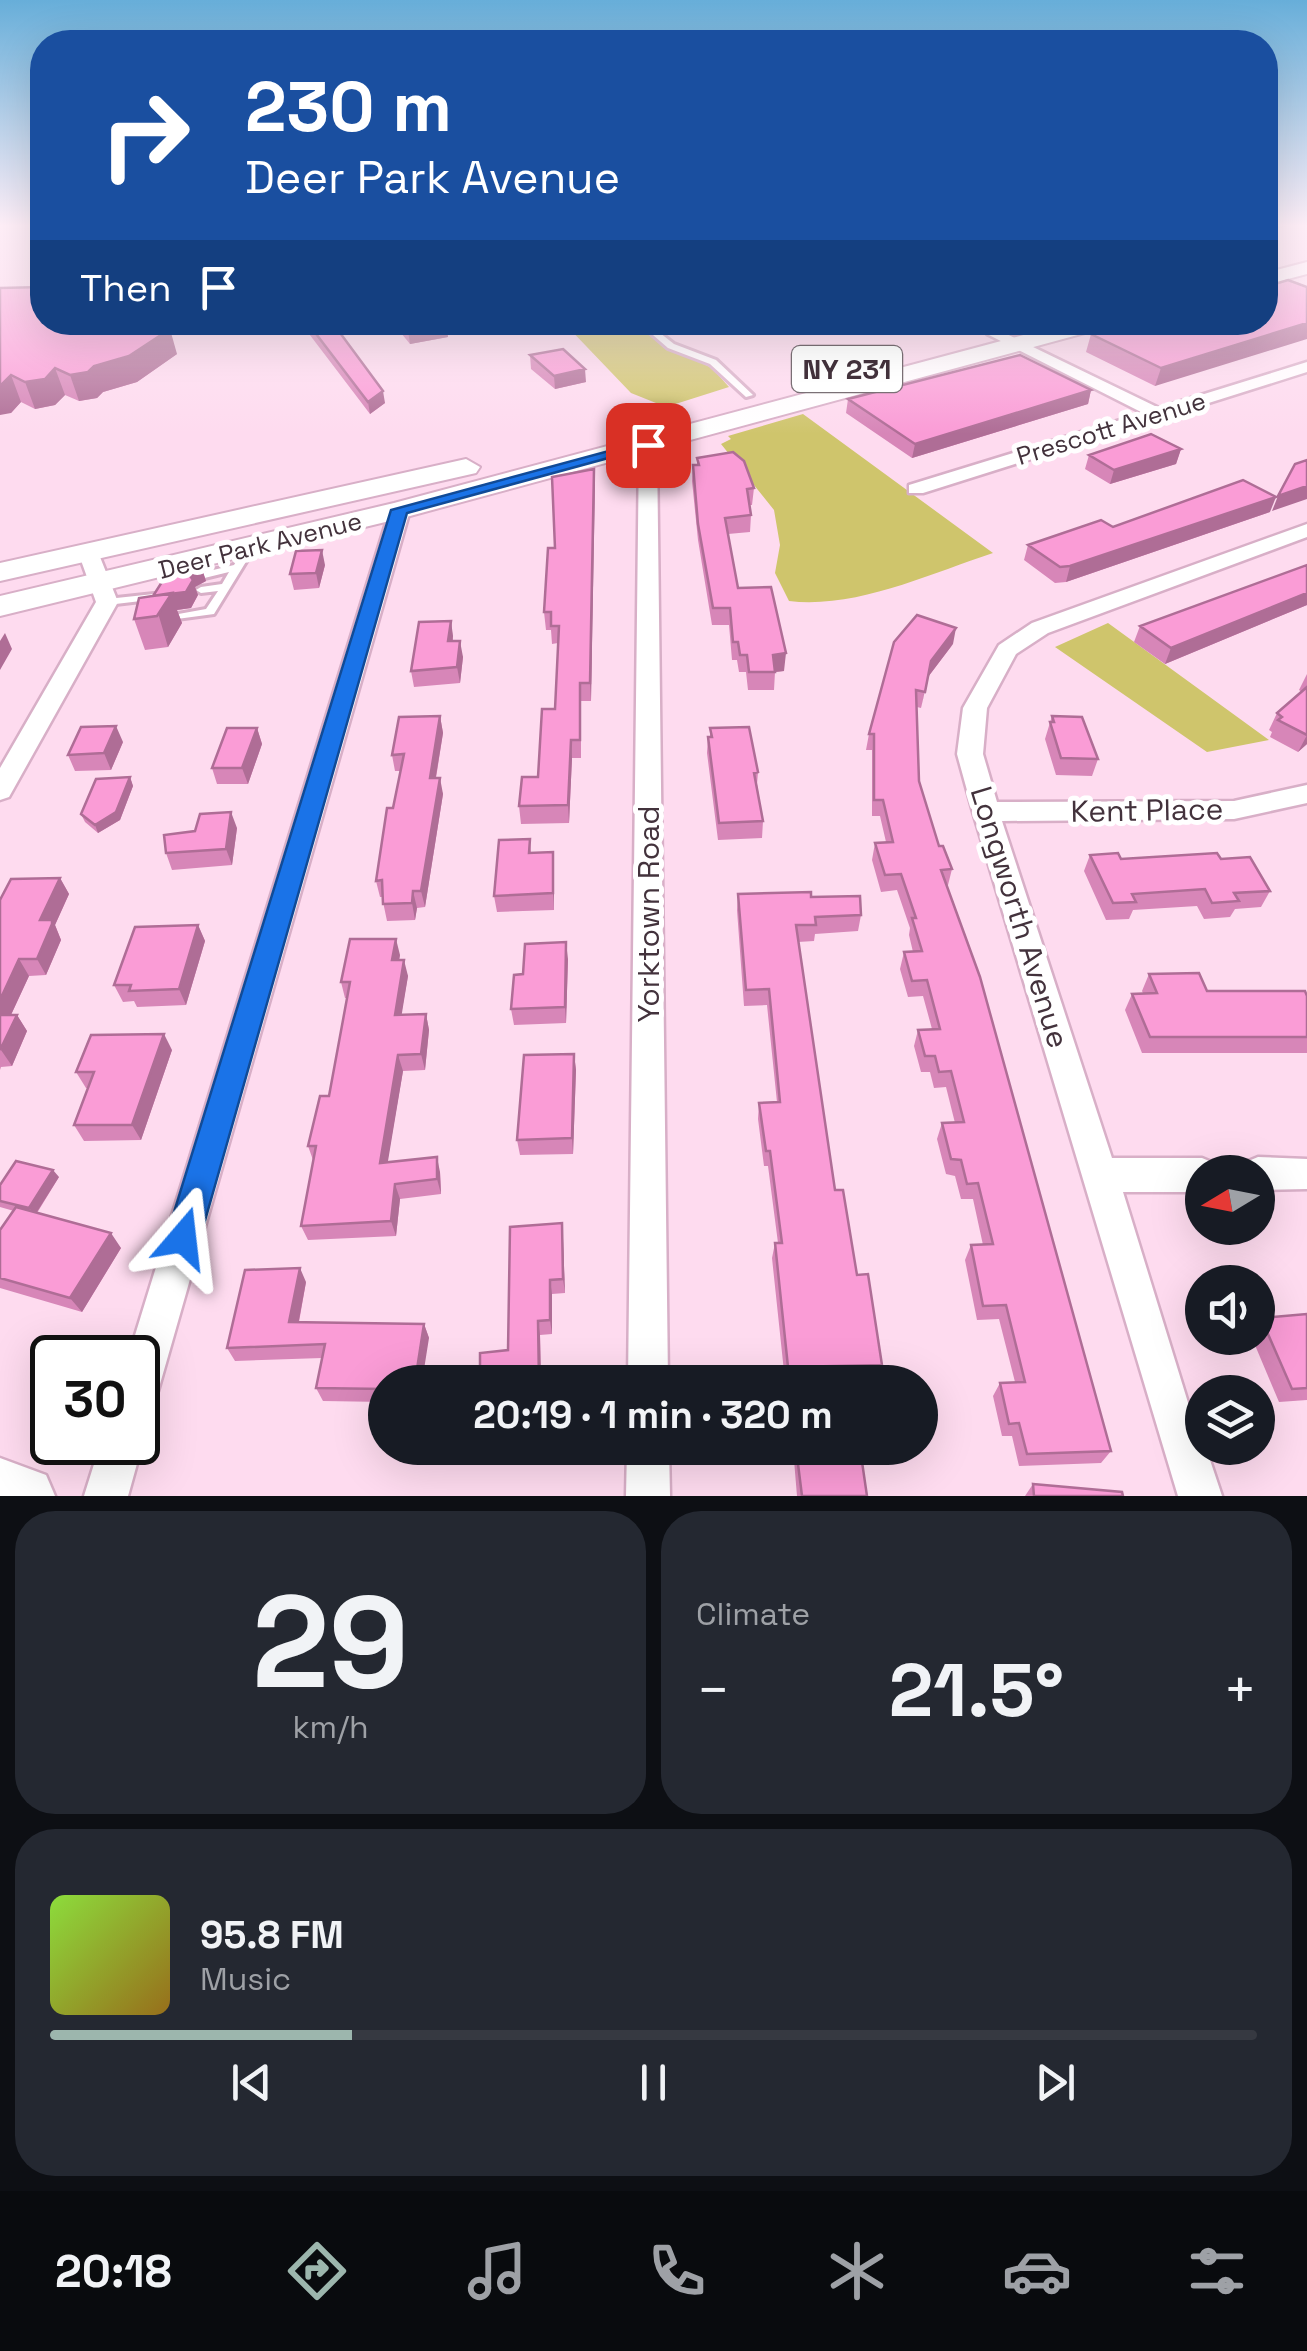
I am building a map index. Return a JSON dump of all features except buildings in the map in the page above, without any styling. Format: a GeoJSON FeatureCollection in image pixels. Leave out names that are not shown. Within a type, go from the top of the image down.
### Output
{"type":"FeatureCollection","features":[{"type":"Feature","properties":{"kind":"main road","name":"Deer Park Avenue"},"geometry":{"type":"LineString","coordinates":[[0,572],[524,453],[973,335]]}},
{"type":"Feature","properties":{"kind":"main road","name":"Deer Park Avenue"},"geometry":{"type":"LineString","coordinates":[[0,606],[163,586],[400,510],[648,445],[1014,335]]}},
{"type":"Feature","properties":{"kind":"main road"},"geometry":{"type":"LineString","coordinates":[[0,1488],[25,1496]]}},
{"type":"Feature","properties":{"kind":"street"},"geometry":{"type":"LineString","coordinates":[[1024,335],[1157,413]]}},
{"type":"Feature","properties":{"kind":"street","name":"Prescott Avenue"},"geometry":{"type":"LineString","coordinates":[[916,489],[1307,366]]}},
{"type":"Feature","properties":{"kind":"street","name":"Yorktown Road"},"geometry":{"type":"LineString","coordinates":[[648,445],[648,1365]]}},
{"type":"Feature","properties":{"kind":"street"},"geometry":{"type":"LineString","coordinates":[[155,1335],[400,510]]}},
{"type":"Feature","properties":{"kind":"street","name":"Longworth Avenue"},"geometry":{"type":"LineString","coordinates":[[1200,1496],[986,812],[970,754],[975,708],[1007,650],[1058,621],[1307,530]]}},
{"type":"Feature","properties":{"kind":"street"},"geometry":{"type":"LineString","coordinates":[[0,792],[103,593],[88,552]]}},
{"type":"Feature","properties":{"kind":"street","name":"Kent Place"},"geometry":{"type":"LineString","coordinates":[[986,812],[1234,810],[1307,794]]}},
{"type":"Feature","properties":{"kind":"street"},"geometry":{"type":"LineString","coordinates":[[1101,1175],[1185,1174]]}},
{"type":"Feature","properties":{"kind":"street"},"geometry":{"type":"LineString","coordinates":[[1275,1174],[1304,1174]]}},
{"type":"Feature","properties":{"kind":"street"},"geometry":{"type":"LineString","coordinates":[[106,1496],[115,1465]]}},
{"type":"Feature","properties":{"kind":"street"},"geometry":{"type":"LineString","coordinates":[[648,1465],[648,1496]]}},
{"type":"Feature","properties":{"kind":"lane"},"geometry":{"type":"LineString","coordinates":[[657,335],[671,346],[713,362],[749,395]]}},
{"type":"Feature","properties":{"kind":"lane"},"geometry":{"type":"LineString","coordinates":[[159,620],[210,612],[244,557]]}},
{"type":"Feature","properties":{"kind":"lane"},"geometry":{"type":"LineString","coordinates":[[150,609],[163,586]]}},
{"type":"Feature","properties":{"kind":"lane"},"geometry":{"type":"LineString","coordinates":[[201,590],[227,586]]}},
{"type":"Feature","properties":{"kind":"shaded area"},"geometry":{"type":"Polygon","coordinates":[[[575,335],[661,335],[661,343],[712,368],[729,387],[666,407],[631,393],[575,335]]]}},
{"type":"Feature","properties":{"kind":"shaded area"},"geometry":{"type":"Polygon","coordinates":[[[803,414],[993,553],[866,595],[789,601],[775,573],[780,545],[774,510],[721,444],[731,439],[728,436],[803,414]]]}},
{"type":"Feature","properties":{"kind":"shaded area"},"geometry":{"type":"Polygon","coordinates":[[[1108,623],[1269,740],[1207,752],[1055,647],[1108,623]]]}},
{"type":"Feature","properties":{"kind":"route"},"geometry":{"type":"LineString","coordinates":[[183,1238],[400,510],[648,445]]}}]}
